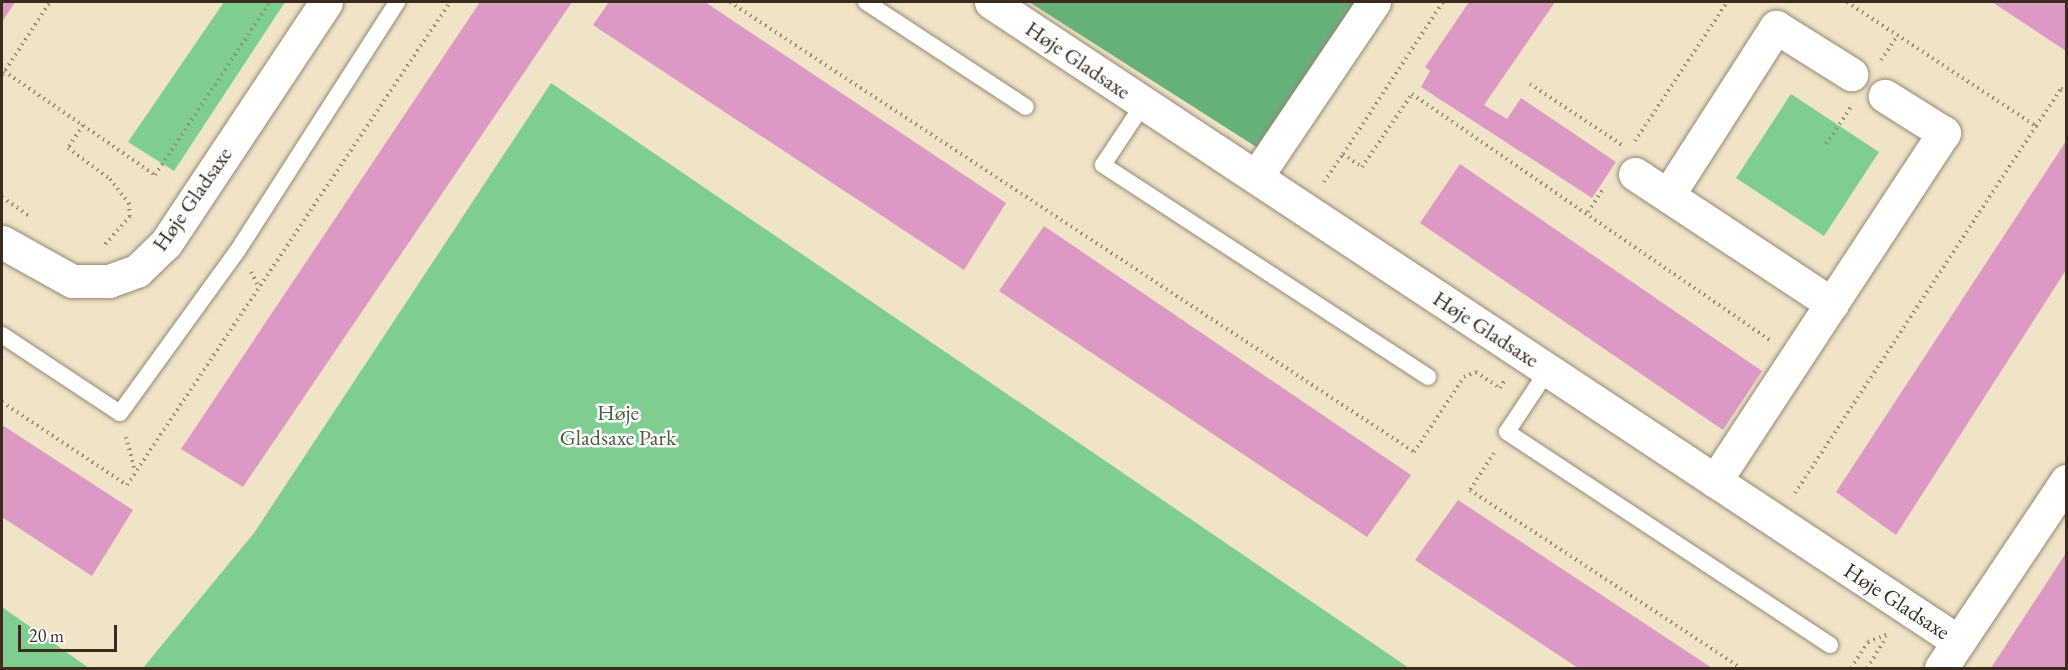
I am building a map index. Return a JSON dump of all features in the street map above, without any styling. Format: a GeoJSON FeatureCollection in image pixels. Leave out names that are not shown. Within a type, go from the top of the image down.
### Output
{"type":"FeatureCollection","features":[{"type":"Feature","properties":{"kind":"street","name":"Høje Gladsaxe"},"geometry":{"type":"LineString","coordinates":[[2,242],[72,281],[109,281],[137,272],[166,243],[326,2]]}},
{"type":"Feature","properties":{"kind":"street","name":"Høje Gladsaxe"},"geometry":{"type":"LineString","coordinates":[[991,2],[1959,642]]}},
{"type":"Feature","properties":{"kind":"street"},"geometry":{"type":"LineString","coordinates":[[1256,177],[1374,2]]}},
{"type":"Feature","properties":{"kind":"street"},"geometry":{"type":"LineString","coordinates":[[1668,195],[1776,27],[1851,74]]}},
{"type":"Feature","properties":{"kind":"street"},"geometry":{"type":"LineString","coordinates":[[1715,481],[1944,133],[1885,96]]}},
{"type":"Feature","properties":{"kind":"street"},"geometry":{"type":"LineString","coordinates":[[1624,175],[1668,195],[1832,303]]}},
{"type":"Feature","properties":{"kind":"street","name":"Høje Gladsaxe"},"geometry":{"type":"LineString","coordinates":[[1941,669],[2067,482]]}},
{"type":"Feature","properties":{"kind":"lane"},"geometry":{"type":"LineString","coordinates":[[2,335],[120,414],[238,250],[397,2]]}},
{"type":"Feature","properties":{"kind":"lane"},"geometry":{"type":"LineString","coordinates":[[866,2],[1026,107]]}},
{"type":"Feature","properties":{"kind":"lane"},"geometry":{"type":"LineString","coordinates":[[1144,103],[1103,165],[1428,377]]}},
{"type":"Feature","properties":{"kind":"lane"},"geometry":{"type":"LineString","coordinates":[[1548,370],[1507,432],[1830,645]]}},
{"type":"Feature","properties":{"kind":"path"},"geometry":{"type":"LineString","coordinates":[[50,2],[3,73],[155,175],[270,2]]}},
{"type":"Feature","properties":{"kind":"path"},"geometry":{"type":"LineString","coordinates":[[730,2],[1414,452],[1464,377]]}},
{"type":"Feature","properties":{"kind":"path"},"geometry":{"type":"LineString","coordinates":[[1305,210],[1443,2]]}},
{"type":"Feature","properties":{"kind":"path"},"geometry":{"type":"LineString","coordinates":[[1530,84],[1630,149],[1727,2]]}},
{"type":"Feature","properties":{"kind":"path"},"geometry":{"type":"LineString","coordinates":[[1847,2],[2036,126]]}},
{"type":"Feature","properties":{"kind":"path"},"geometry":{"type":"LineString","coordinates":[[1776,521],[2036,126],[2061,89],[2067,90]]}},
{"type":"Feature","properties":{"kind":"path"},"geometry":{"type":"LineString","coordinates":[[1343,154],[1362,167],[1412,94],[1588,212],[1796,358]]}},
{"type":"Feature","properties":{"kind":"path"},"geometry":{"type":"LineString","coordinates":[[83,125],[68,148],[110,179],[130,209],[130,216],[101,249],[91,250]]}},
{"type":"Feature","properties":{"kind":"path"},"geometry":{"type":"LineString","coordinates":[[1588,212],[1624,175]]}},
{"type":"Feature","properties":{"kind":"path"},"geometry":{"type":"LineString","coordinates":[[2,197],[37,221]]}},
{"type":"Feature","properties":{"kind":"path"},"geometry":{"type":"LineString","coordinates":[[120,414],[135,471]]}},
{"type":"Feature","properties":{"kind":"path"},"geometry":{"type":"LineString","coordinates":[[1507,432],[1470,490],[1740,669]]}},
{"type":"Feature","properties":{"kind":"path"},"geometry":{"type":"LineString","coordinates":[[1867,669],[1886,638]]}},
{"type":"Feature","properties":{"kind":"path"},"geometry":{"type":"LineString","coordinates":[[1851,669],[1868,642]]}},
{"type":"Feature","properties":{"kind":"green space"},"geometry":{"type":"Polygon","coordinates":[[[224,2],[285,2],[174,171],[128,142],[224,2]]]}},
{"type":"Feature","properties":{"kind":"green space"},"geometry":{"type":"Polygon","coordinates":[[[1029,2],[1198,3],[1361,2],[1261,150],[1029,2]]]}},
{"type":"Feature","properties":{"kind":"green space","name":"Høje Gladsaxe Park"},"geometry":{"type":"Polygon","coordinates":[[[551,83],[1409,668],[143,668],[254,533],[551,83]]]}},
{"type":"Feature","properties":{"kind":"green space"},"geometry":{"type":"Polygon","coordinates":[[[1791,94],[1879,152],[1824,236],[1736,178],[1791,94]]]}},
{"type":"Feature","properties":{"kind":"green space"},"geometry":{"type":"Polygon","coordinates":[[[2,607],[89,668],[2,668],[2,607]]]}},
{"type":"Feature","properties":{"kind":"building"},"geometry":{"type":"Polygon","coordinates":[[[2,2],[15,2],[2,22],[2,2]]]}},
{"type":"Feature","properties":{"kind":"building"},"geometry":{"type":"Polygon","coordinates":[[[480,2],[572,2],[243,487],[181,449],[480,2]]]}},
{"type":"Feature","properties":{"kind":"building"},"geometry":{"type":"Polygon","coordinates":[[[609,2],[705,2],[1006,203],[964,270],[593,25],[609,2]]]}},
{"type":"Feature","properties":{"kind":"building"},"geometry":{"type":"Polygon","coordinates":[[[1469,2],[1555,2],[1484,105],[1507,119],[1521,98],[1616,162],[1592,198],[1421,87],[1430,71],[1425,67],[1469,2]]]}},
{"type":"Feature","properties":{"kind":"building"},"geometry":{"type":"Polygon","coordinates":[[[1992,2],[2066,2],[2066,51],[1992,2]]]}},
{"type":"Feature","properties":{"kind":"building"},"geometry":{"type":"Polygon","coordinates":[[[2066,141],[2066,270],[1896,535],[1836,492],[2066,141]]]}},
{"type":"Feature","properties":{"kind":"building"},"geometry":{"type":"Polygon","coordinates":[[[1460,164],[1762,371],[1723,430],[1420,223],[1460,164]]]}},
{"type":"Feature","properties":{"kind":"building"},"geometry":{"type":"Polygon","coordinates":[[[1044,226],[1411,475],[1367,537],[999,291],[1044,226]]]}},
{"type":"Feature","properties":{"kind":"building"},"geometry":{"type":"Polygon","coordinates":[[[2,425],[133,510],[92,576],[2,517],[2,425]]]}},
{"type":"Feature","properties":{"kind":"building"},"geometry":{"type":"Polygon","coordinates":[[[1458,500],[1712,668],[1578,668],[1415,560],[1458,500]]]}},
{"type":"Feature","properties":{"kind":"building"},"geometry":{"type":"Polygon","coordinates":[[[2066,553],[2066,668],[1991,668],[2066,553]]]}}]}
